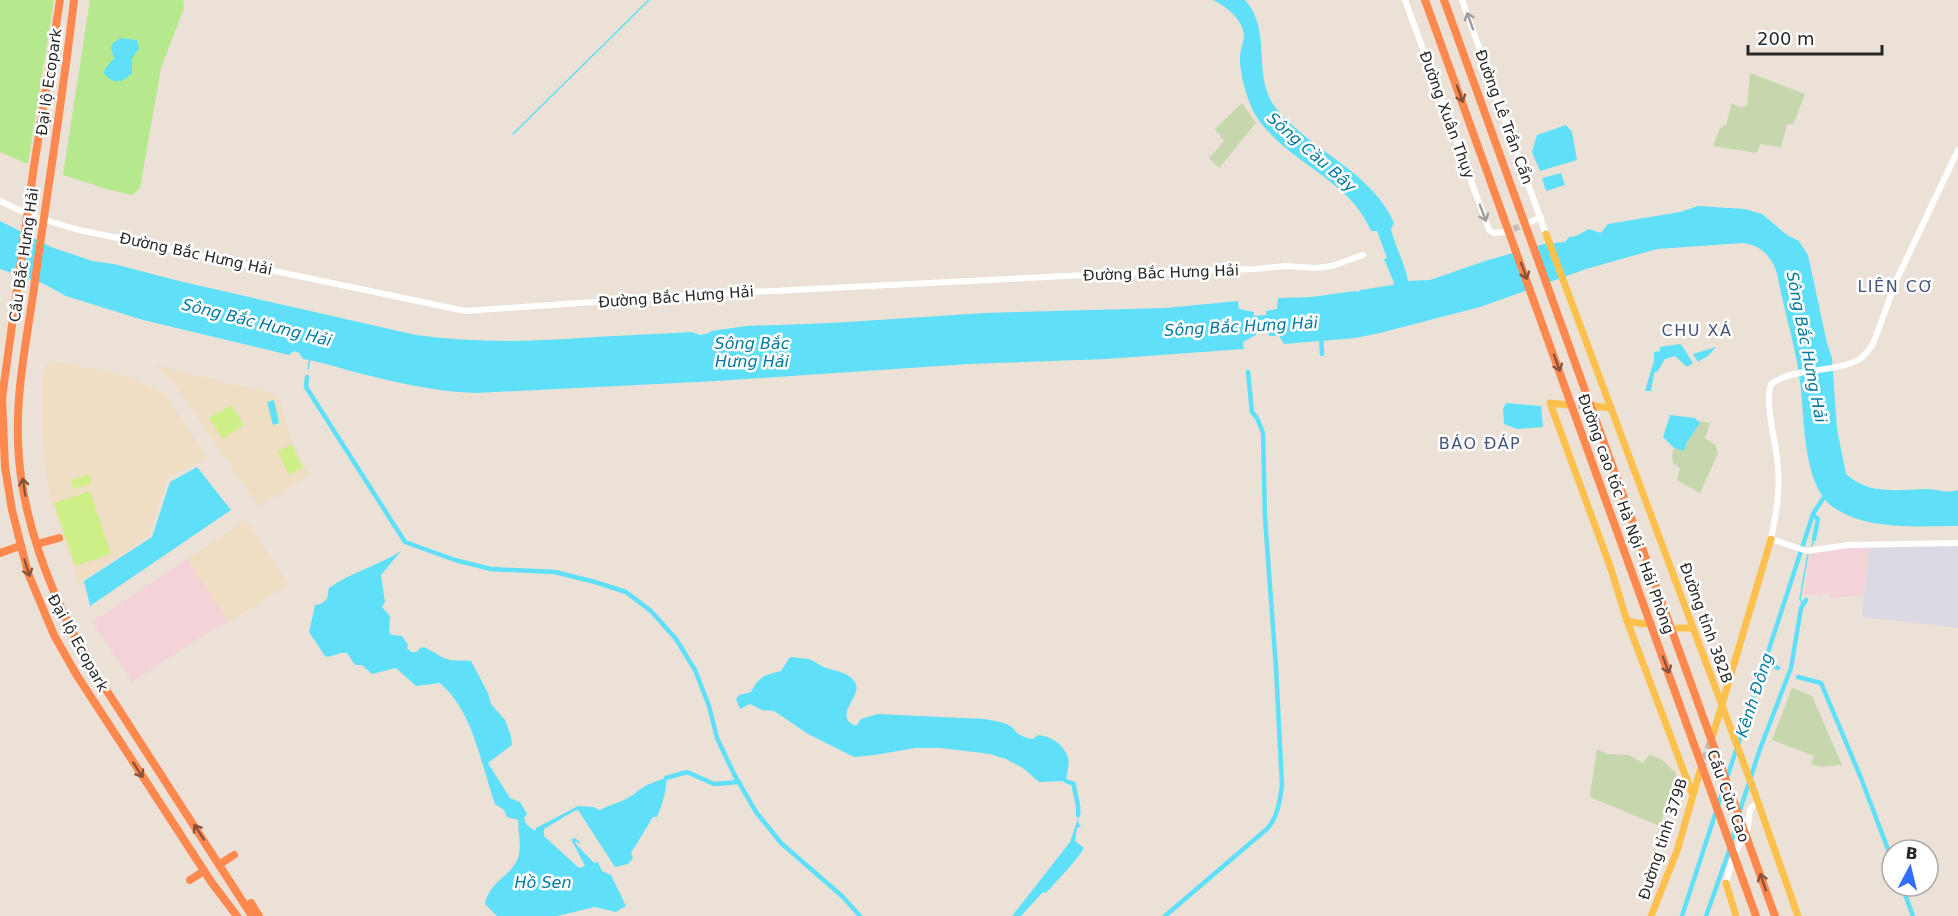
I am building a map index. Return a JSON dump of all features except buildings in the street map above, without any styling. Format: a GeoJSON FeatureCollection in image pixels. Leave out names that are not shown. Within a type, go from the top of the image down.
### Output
{"type":"FeatureCollection","features":[{"type":"Feature","properties":{"kind":"highway","name":"Đường cao tốc Hà Nội - Hải Phòng"},"geometry":{"type":"LineString","coordinates":[[1425,0],[1690,729]]}},
{"type":"Feature","properties":{"kind":"highway","name":"Đường cao tốc Hà Nội - Hải Phòng"},"geometry":{"type":"LineString","coordinates":[[1444,0],[1700,707]]}},
{"type":"Feature","properties":{"kind":"highway","name":"Đại lộ Ecopark"},"geometry":{"type":"LineString","coordinates":[[34,166],[58,2]]}},
{"type":"Feature","properties":{"kind":"highway","name":"Đại lộ Ecopark"},"geometry":{"type":"LineString","coordinates":[[50,168],[75,2]]}},
{"type":"Feature","properties":{"kind":"highway","name":"Cầu Bắc Hưng Hải"},"geometry":{"type":"LineString","coordinates":[[8,345],[34,166]]}},
{"type":"Feature","properties":{"kind":"highway","name":"Cầu Bắc Hưng Hải"},"geometry":{"type":"LineString","coordinates":[[26,346],[50,168]]}},
{"type":"Feature","properties":{"kind":"highway","name":"Đại lộ Ecopark"},"geometry":{"type":"LineString","coordinates":[[8,345],[2,398],[5,467],[20,546],[36,596],[70,664],[204,871],[237,916]]}},
{"type":"Feature","properties":{"kind":"highway","name":"Đại lộ Ecopark"},"geometry":{"type":"LineString","coordinates":[[26,346],[18,410],[18,442],[26,502],[44,570],[87,660],[231,880],[252,916]]}},
{"type":"Feature","properties":{"kind":"highway"},"geometry":{"type":"LineString","coordinates":[[37,544],[59,538]]}},
{"type":"Feature","properties":{"kind":"highway"},"geometry":{"type":"LineString","coordinates":[[0,553],[20,546]]}},
{"type":"Feature","properties":{"kind":"highway","name":"Cầu Cửu Cao"},"geometry":{"type":"LineString","coordinates":[[1700,707],[1775,916]]}},
{"type":"Feature","properties":{"kind":"highway","name":"Cầu Cửu Cao"},"geometry":{"type":"LineString","coordinates":[[1690,729],[1756,916]]}},
{"type":"Feature","properties":{"kind":"highway"},"geometry":{"type":"LineString","coordinates":[[220,864],[234,855]]}},
{"type":"Feature","properties":{"kind":"highway"},"geometry":{"type":"LineString","coordinates":[[190,880],[204,871]]}},
{"type":"Feature","properties":{"kind":"highway"},"geometry":{"type":"LineString","coordinates":[[231,880],[242,890],[259,916]]}},
{"type":"Feature","properties":{"kind":"highway"},"geometry":{"type":"LineString","coordinates":[[212,883],[231,916]]}},
{"type":"Feature","properties":{"kind":"main road","name":"Đường tỉnh 382B"},"geometry":{"type":"LineString","coordinates":[[1546,234],[1749,776],[1798,916]]}},
{"type":"Feature","properties":{"kind":"main road"},"geometry":{"type":"LineString","coordinates":[[1568,405],[1550,403],[1611,569],[1627,621],[1692,793]]}},
{"type":"Feature","properties":{"kind":"main road"},"geometry":{"type":"LineString","coordinates":[[1594,406],[1611,408]]}},
{"type":"Feature","properties":{"kind":"main road"},"geometry":{"type":"LineString","coordinates":[[1713,735],[1771,539]]}},
{"type":"Feature","properties":{"kind":"main road"},"geometry":{"type":"LineString","coordinates":[[1627,621],[1644,624]]}},
{"type":"Feature","properties":{"kind":"main road"},"geometry":{"type":"LineString","coordinates":[[1678,627],[1693,628]]}},
{"type":"Feature","properties":{"kind":"main road"},"geometry":{"type":"LineString","coordinates":[[1714,684],[1727,687]]}},
{"type":"Feature","properties":{"kind":"main road","name":"Đường tỉnh 379B"},"geometry":{"type":"LineString","coordinates":[[1651,916],[1677,851],[1700,771]]}},
{"type":"Feature","properties":{"kind":"main road"},"geometry":{"type":"LineString","coordinates":[[1726,883],[1736,916]]}},
{"type":"Feature","properties":{"kind":"street","name":"Đường Xuân Thụy"},"geometry":{"type":"LineString","coordinates":[[1405,0],[1489,230],[1508,233]]}},
{"type":"Feature","properties":{"kind":"street","name":"Đường Lê Trần Cẩn"},"geometry":{"type":"LineString","coordinates":[[1462,0],[1546,234]]}},
{"type":"Feature","properties":{"kind":"street"},"geometry":{"type":"LineString","coordinates":[[1958,150],[1897,279],[1873,344],[1860,359],[1786,376],[1772,384],[1768,396],[1778,469],[1777,513],[1771,539],[1807,551],[1848,544],[1958,543]]}},
{"type":"Feature","properties":{"kind":"street","name":"Đường Bắc Hưng Hải"},"geometry":{"type":"LineString","coordinates":[[0,201],[32,216],[75,229],[446,309],[465,311],[704,294],[1285,266],[1314,268],[1332,266],[1363,255]]}},
{"type":"Feature","properties":{"kind":"street"},"geometry":{"type":"LineString","coordinates":[[1527,225],[1541,218]]}},
{"type":"Feature","properties":{"kind":"street"},"geometry":{"type":"LineString","coordinates":[[1726,883],[1732,860],[1748,828],[1750,809],[1758,801]]}},
{"type":"Feature","properties":{"kind":"shaded area"},"geometry":{"type":"Polygon","coordinates":[[[48,361],[102,370],[135,379],[165,394],[208,459],[168,477],[148,536],[78,583],[51,502],[46,472],[42,432],[42,380],[48,361]]]}},
{"type":"Feature","properties":{"kind":"shaded area"},"geometry":{"type":"Polygon","coordinates":[[[155,365],[278,395],[292,443],[309,475],[259,507],[176,386],[155,365]]]}},
{"type":"Feature","properties":{"kind":"shaded area"},"geometry":{"type":"Polygon","coordinates":[[[246,520],[289,584],[229,622],[187,559],[246,520]]]}},
{"type":"Feature","properties":{"kind":"shaded area"},"geometry":{"type":"Polygon","coordinates":[[[1958,545],[1958,628],[1862,617],[1869,547],[1958,545]]]}},
{"type":"Feature","properties":{"kind":"shaded area"},"geometry":{"type":"Polygon","coordinates":[[[1831,547],[1869,547],[1864,595],[1831,598],[1829,593],[1821,594],[1819,598],[1818,594],[1804,595],[1809,554],[1831,547]]]}},
{"type":"Feature","properties":{"kind":"shaded area"},"geometry":{"type":"Polygon","coordinates":[[[187,559],[229,622],[215,628],[132,682],[92,622],[187,559]]]}},
{"type":"Feature","properties":{"kind":"green space"},"geometry":{"type":"Polygon","coordinates":[[[0,0],[54,0],[28,164],[0,152],[0,0]]]}},
{"type":"Feature","properties":{"kind":"green space"},"geometry":{"type":"Polygon","coordinates":[[[90,0],[183,0],[184,8],[161,68],[140,188],[132,195],[63,175],[90,0]]]}},
{"type":"Feature","properties":{"kind":"green space"},"geometry":{"type":"Polygon","coordinates":[[[1750,73],[1805,94],[1794,123],[1787,125],[1781,147],[1760,144],[1757,153],[1713,146],[1720,128],[1726,125],[1732,103],[1739,107],[1747,106],[1750,73]]]}},
{"type":"Feature","properties":{"kind":"green space"},"geometry":{"type":"Polygon","coordinates":[[[1242,103],[1256,123],[1219,168],[1209,158],[1224,141],[1215,129],[1242,103]]]}},
{"type":"Feature","properties":{"kind":"green space"},"geometry":{"type":"Polygon","coordinates":[[[231,405],[244,425],[223,439],[209,418],[231,405]]]}},
{"type":"Feature","properties":{"kind":"green space"},"geometry":{"type":"Polygon","coordinates":[[[1699,421],[1710,423],[1705,438],[1715,445],[1718,453],[1700,493],[1677,480],[1680,468],[1673,463],[1672,455],[1674,448],[1684,450],[1700,423],[1699,421]]]}},
{"type":"Feature","properties":{"kind":"green space"},"geometry":{"type":"Polygon","coordinates":[[[292,444],[303,468],[288,474],[278,451],[292,444]]]}},
{"type":"Feature","properties":{"kind":"green space"},"geometry":{"type":"Polygon","coordinates":[[[89,474],[92,483],[74,489],[71,480],[89,474]]]}},
{"type":"Feature","properties":{"kind":"green space"},"geometry":{"type":"Polygon","coordinates":[[[90,491],[111,554],[75,566],[54,503],[90,491]]]}},
{"type":"Feature","properties":{"kind":"green space"},"geometry":{"type":"Polygon","coordinates":[[[1792,688],[1812,696],[1842,765],[1820,767],[1811,764],[1814,756],[1772,740],[1792,688]]]}},
{"type":"Feature","properties":{"kind":"green space"},"geometry":{"type":"Polygon","coordinates":[[[1597,749],[1608,754],[1629,755],[1643,763],[1649,755],[1661,759],[1677,774],[1660,826],[1592,798],[1590,795],[1597,749]]]}},
{"type":"Feature","properties":{"kind":"water","name":"Sông Bắc Hưng Hải"},"geometry":{"type":"Polygon","coordinates":[[[1213,0],[1245,0],[1258,26],[1269,96],[1276,108],[1290,123],[1356,175],[1384,205],[1394,223],[1391,229],[1408,281],[1430,280],[1544,244],[1565,242],[1569,237],[1589,229],[1601,233],[1608,224],[1680,212],[1698,206],[1745,209],[1762,214],[1787,235],[1799,241],[1808,255],[1832,358],[1837,429],[1846,474],[1864,485],[1884,490],[1926,489],[1950,492],[1958,490],[1958,526],[1877,524],[1847,515],[1833,507],[1823,497],[1810,467],[1797,361],[1776,270],[1763,251],[1743,243],[1657,249],[1586,269],[1480,307],[1355,338],[1284,344],[1279,336],[1269,336],[1267,329],[1257,329],[1256,335],[1243,342],[1244,349],[1106,359],[969,364],[717,381],[476,393],[433,389],[390,381],[303,359],[299,353],[294,351],[289,355],[143,320],[66,296],[44,284],[0,269],[0,221],[51,247],[92,261],[114,264],[416,335],[505,341],[692,332],[700,335],[711,331],[746,326],[984,313],[1165,308],[1238,301],[1239,309],[1254,312],[1254,316],[1266,315],[1266,311],[1277,309],[1278,298],[1358,292],[1393,285],[1384,259],[1387,258],[1377,231],[1371,231],[1362,213],[1349,198],[1284,146],[1256,116],[1242,78],[1240,55],[1244,37],[1241,25],[1229,10],[1213,0]]]}},
{"type":"Feature","properties":{"kind":"water"},"geometry":{"type":"Polygon","coordinates":[[[121,38],[137,40],[139,49],[132,58],[132,73],[121,81],[114,81],[104,73],[114,58],[111,48],[113,43],[121,38]]]}},
{"type":"Feature","properties":{"kind":"water"},"geometry":{"type":"Polygon","coordinates":[[[1566,125],[1572,132],[1577,160],[1540,171],[1532,152],[1537,135],[1566,125]]]}},
{"type":"Feature","properties":{"kind":"water"},"geometry":{"type":"Polygon","coordinates":[[[1561,173],[1565,185],[1546,191],[1542,178],[1561,173]]]}},
{"type":"Feature","properties":{"kind":"water"},"geometry":{"type":"Polygon","coordinates":[[[1680,344],[1693,363],[1687,367],[1675,356],[1665,359],[1658,371],[1654,373],[1651,391],[1645,391],[1654,352],[1660,351],[1660,347],[1680,344]]]}},
{"type":"Feature","properties":{"kind":"water"},"geometry":{"type":"Polygon","coordinates":[[[1716,347],[1698,362],[1693,354],[1716,347]]]}},
{"type":"Feature","properties":{"kind":"water"},"geometry":{"type":"Polygon","coordinates":[[[274,400],[279,423],[273,425],[267,402],[274,400]]]}},
{"type":"Feature","properties":{"kind":"water"},"geometry":{"type":"Polygon","coordinates":[[[1506,403],[1541,406],[1543,427],[1517,429],[1504,424],[1503,409],[1506,403]]]}},
{"type":"Feature","properties":{"kind":"water"},"geometry":{"type":"Polygon","coordinates":[[[1670,415],[1695,418],[1700,423],[1687,442],[1684,451],[1674,448],[1663,437],[1670,415]]]}},
{"type":"Feature","properties":{"kind":"water"},"geometry":{"type":"Polygon","coordinates":[[[197,467],[231,510],[90,606],[84,581],[152,537],[170,482],[197,467]]]}},
{"type":"Feature","properties":{"kind":"water","name":"Hồ Sen"},"geometry":{"type":"Polygon","coordinates":[[[401,551],[381,575],[385,602],[382,607],[390,616],[389,632],[392,635],[402,636],[411,652],[417,652],[424,647],[447,659],[471,661],[488,693],[491,704],[505,720],[511,736],[512,745],[488,763],[510,798],[520,802],[527,814],[524,818],[526,824],[535,831],[536,828],[578,806],[600,810],[627,798],[649,784],[666,778],[665,792],[657,817],[653,817],[631,853],[633,858],[628,864],[615,867],[578,810],[544,829],[544,836],[579,868],[585,866],[571,839],[575,838],[580,842],[575,843],[594,863],[598,862],[602,871],[611,875],[626,906],[616,912],[595,907],[557,916],[497,916],[485,904],[491,890],[518,858],[520,844],[518,820],[507,817],[504,810],[495,804],[475,739],[452,695],[440,683],[416,686],[396,668],[372,674],[362,665],[355,665],[347,653],[325,656],[309,632],[315,605],[327,599],[329,588],[401,551]]]}},
{"type":"Feature","properties":{"kind":"water"},"geometry":{"type":"Polygon","coordinates":[[[790,657],[809,659],[846,674],[855,682],[857,687],[847,716],[849,722],[856,726],[861,719],[877,714],[985,719],[1004,723],[1027,738],[1043,736],[1060,745],[1069,759],[1066,781],[1039,782],[1023,768],[1006,759],[990,754],[941,748],[915,748],[854,757],[808,734],[774,711],[762,710],[750,704],[740,709],[736,699],[739,695],[751,692],[763,677],[781,671],[790,657]]]}},
{"type":"Feature","properties":{"kind":"water"},"geometry":{"type":"Polygon","coordinates":[[[1079,815],[1078,822],[1081,827],[1077,828],[1075,841],[1084,848],[1046,893],[1043,892],[1021,916],[1012,916],[1070,842],[1079,815]]]}},
{"type":"Feature","properties":{"kind":"pier"},"geometry":{"type":"Polygon","coordinates":[[[1532,244],[1548,286],[1531,292],[1516,249],[1532,244]]]}},
{"type":"Feature","properties":{"kind":"waterway"},"geometry":{"type":"LineString","coordinates":[[513,134],[649,0]]}},
{"type":"Feature","properties":{"kind":"waterway"},"geometry":{"type":"LineString","coordinates":[[1321,335],[1322,354]]}},
{"type":"Feature","properties":{"kind":"waterway"},"geometry":{"type":"LineString","coordinates":[[308,369],[310,358]]}},
{"type":"Feature","properties":{"kind":"waterway"},"geometry":{"type":"LineString","coordinates":[[1165,916],[1268,828],[1276,813],[1282,785],[1265,518],[1263,433],[1252,412],[1248,372]]}},
{"type":"Feature","properties":{"kind":"waterway"},"geometry":{"type":"LineString","coordinates":[[307,377],[306,387],[405,542],[455,560],[491,569],[555,572],[595,582],[626,592],[651,611],[676,639],[695,670],[709,706],[717,738],[756,812],[781,843],[842,896],[860,916]]}},
{"type":"Feature","properties":{"kind":"waterway","name":"Kênh Đông"},"geometry":{"type":"LineString","coordinates":[[1682,916],[1813,514],[1826,494]]}},
{"type":"Feature","properties":{"kind":"waterway"},"geometry":{"type":"LineString","coordinates":[[1813,515],[1818,519],[1814,539]]}},
{"type":"Feature","properties":{"kind":"waterway"},"geometry":{"type":"LineString","coordinates":[[1812,546],[1814,539]]}},
{"type":"Feature","properties":{"kind":"waterway"},"geometry":{"type":"LineString","coordinates":[[1803,605],[1800,599],[1808,554]]}},
{"type":"Feature","properties":{"kind":"waterway"},"geometry":{"type":"LineString","coordinates":[[1706,916],[1728,854],[1760,749],[1791,668],[1801,608],[1806,600]]}},
{"type":"Feature","properties":{"kind":"waterway"},"geometry":{"type":"LineString","coordinates":[[1765,662],[1778,668]]}},
{"type":"Feature","properties":{"kind":"waterway"},"geometry":{"type":"LineString","coordinates":[[1798,677],[1821,683],[1884,838]]}},
{"type":"Feature","properties":{"kind":"waterway"},"geometry":{"type":"LineString","coordinates":[[666,778],[687,772],[714,784],[739,782]]}},
{"type":"Feature","properties":{"kind":"waterway"},"geometry":{"type":"LineString","coordinates":[[1066,781],[1074,784],[1078,815]]}},
{"type":"Feature","properties":{"kind":"waterway"},"geometry":{"type":"LineString","coordinates":[[1906,898],[1913,916]]}},
{"type":"Feature","properties":{"kind":"tunnel"},"geometry":{"type":"LineString","coordinates":[[1505,232],[1527,224]]}},
{"type":"Feature","properties":{"kind":"tunnel"},"geometry":{"type":"LineString","coordinates":[[1568,405],[1594,406]]}},
{"type":"Feature","properties":{"kind":"tunnel"},"geometry":{"type":"LineString","coordinates":[[1648,625],[1673,627]]}},
{"type":"Feature","properties":{"kind":"tunnel"},"geometry":{"type":"LineString","coordinates":[[1701,769],[1712,737]]}},
{"type":"Feature","properties":{"kind":"district","name":"LIÊN CƠ"},"geometry":{"type":"Point","coordinates":[1896,286]}},
{"type":"Feature","properties":{"kind":"district","name":"CHU XÁ"},"geometry":{"type":"Point","coordinates":[1697,330]}},
{"type":"Feature","properties":{"kind":"district","name":"BÁO ĐÁP"},"geometry":{"type":"Point","coordinates":[1480,443]}},
{"type":"Feature","properties":{"kind":"water label","name":"Sông Cầu Bây"},"geometry":{"type":"Point","coordinates":[1312,152]}}]}
